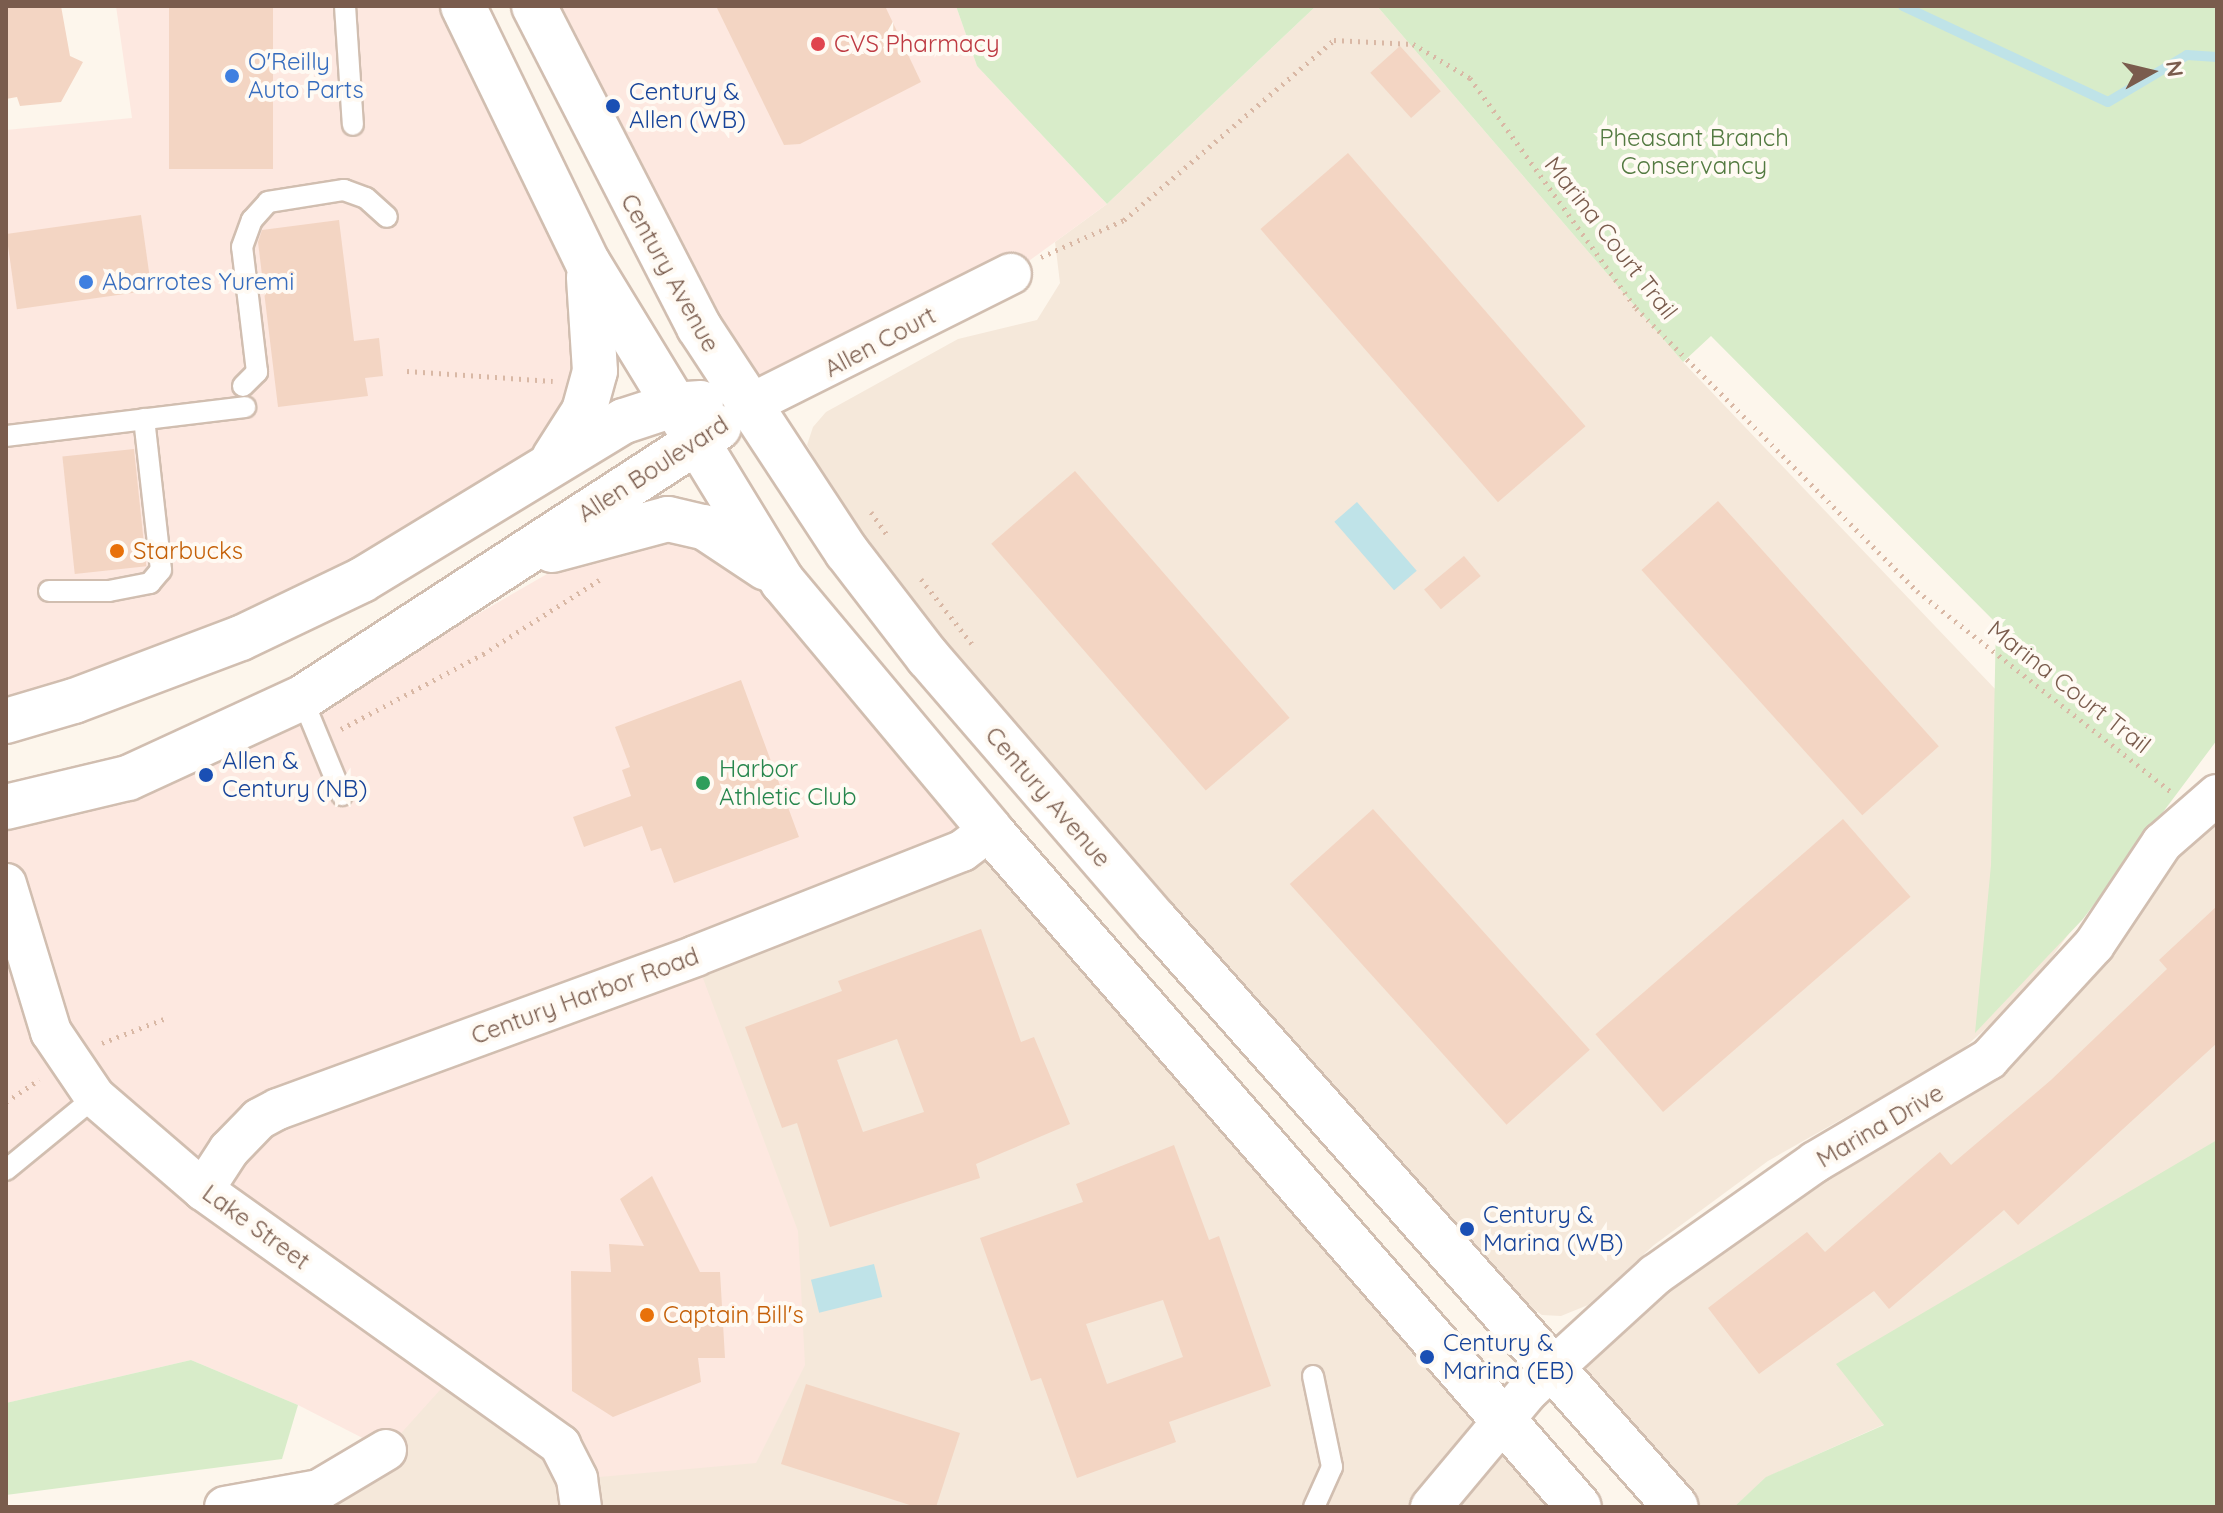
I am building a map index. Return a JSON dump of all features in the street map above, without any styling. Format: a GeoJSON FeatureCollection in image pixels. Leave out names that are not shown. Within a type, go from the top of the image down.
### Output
{"type":"FeatureCollection","features":[{"type":"Feature","properties":{"kind":"main road"},"geometry":{"type":"LineString","coordinates":[[463,6],[588,263],[783,582],[990,830],[1579,1507]]}},
{"type":"Feature","properties":{"kind":"main road","name":"Century Avenue"},"geometry":{"type":"LineString","coordinates":[[534,6],[633,207],[747,406],[847,552],[928,657],[1676,1507]]}},
{"type":"Feature","properties":{"kind":"main road"},"geometry":{"type":"LineString","coordinates":[[546,469],[584,411],[595,371],[588,263]]}},
{"type":"Feature","properties":{"kind":"main road","name":"Allen Boulevard"},"geometry":{"type":"LineString","coordinates":[[6,721],[189,660],[290,616],[362,580],[624,421],[673,405],[747,406]]}},
{"type":"Feature","properties":{"kind":"main road","name":"Allen Boulevard"},"geometry":{"type":"LineString","coordinates":[[6,807],[128,778],[302,698],[513,562],[636,478],[697,444],[747,406]]}},
{"type":"Feature","properties":{"kind":"main road"},"geometry":{"type":"LineString","coordinates":[[513,562],[668,519],[704,527],[783,582]]}},
{"type":"Feature","properties":{"kind":"street","name":"Allen Court"},"geometry":{"type":"LineString","coordinates":[[747,406],[1011,274]]}},
{"type":"Feature","properties":{"kind":"street","name":"Marina Drive"},"geometry":{"type":"LineString","coordinates":[[1431,1507],[1502,1418],[1655,1275],[1778,1188],[1989,1059],[2094,945],[2162,843],[2205,805]]}},
{"type":"Feature","properties":{"kind":"street","name":"Century Harbor Road"},"geometry":{"type":"LineString","coordinates":[[203,1190],[229,1150],[259,1119],[278,1109],[724,945],[962,851],[990,830]]}},
{"type":"Feature","properties":{"kind":"street","name":"Lake Street"},"geometry":{"type":"LineString","coordinates":[[6,884],[51,1032],[95,1097],[203,1190],[560,1445],[577,1479],[581,1507]]}},
{"type":"Feature","properties":{"kind":"street"},"geometry":{"type":"LineString","coordinates":[[225,1507],[319,1490],[386,1450]]}},
{"type":"Feature","properties":{"kind":"lane"},"geometry":{"type":"LineString","coordinates":[[345,6],[353,125]]}},
{"type":"Feature","properties":{"kind":"lane"},"geometry":{"type":"LineString","coordinates":[[6,436],[144,419],[244,397],[257,372],[242,247],[252,220],[268,202],[344,190],[366,198],[387,217]]}},
{"type":"Feature","properties":{"kind":"lane"},"geometry":{"type":"LineString","coordinates":[[49,591],[109,591],[150,583],[161,570],[144,419]]}},
{"type":"Feature","properties":{"kind":"lane"},"geometry":{"type":"LineString","coordinates":[[302,698],[342,795]]}},
{"type":"Feature","properties":{"kind":"lane"},"geometry":{"type":"LineString","coordinates":[[6,1170],[95,1097]]}},
{"type":"Feature","properties":{"kind":"lane"},"geometry":{"type":"LineString","coordinates":[[1313,1376],[1332,1467],[1314,1507]]}},
{"type":"Feature","properties":{"kind":"path","name":"Marina Court Trail"},"geometry":{"type":"LineString","coordinates":[[1011,274],[1086,233],[1124,220],[1334,40],[1413,44],[1470,78],[1636,308],[1917,591],[2168,789],[2205,805]]}},
{"type":"Feature","properties":{"kind":"path"},"geometry":{"type":"LineString","coordinates":[[407,371],[561,381]]}},
{"type":"Feature","properties":{"kind":"path"},"geometry":{"type":"LineString","coordinates":[[98,1045],[164,1019]]}},
{"type":"Feature","properties":{"kind":"path"},"geometry":{"type":"LineString","coordinates":[[6,1102],[39,1080]]}},
{"type":"Feature","properties":{"kind":"shaded area"},"geometry":{"type":"Polygon","coordinates":[[[116,6],[463,6],[588,263],[571,433],[362,580],[6,721],[6,130],[132,118],[116,6]]]}},
{"type":"Feature","properties":{"kind":"shaded area"},"geometry":{"type":"Polygon","coordinates":[[[534,6],[956,6],[977,66],[1107,204],[1011,274],[747,406],[534,6]]]}},
{"type":"Feature","properties":{"kind":"shaded area"},"geometry":{"type":"Polygon","coordinates":[[[1316,6],[1377,6],[1683,362],[2038,734],[2102,888],[2025,994],[1957,1054],[1768,1161],[1654,1245],[1588,1305],[1561,1316],[1542,1315],[1525,1303],[960,664],[845,511],[807,445],[813,427],[826,412],[958,339],[1037,320],[1060,283],[1055,242],[1107,204],[1316,6]]]}},
{"type":"Feature","properties":{"kind":"shaded area"},"geometry":{"type":"Polygon","coordinates":[[[704,527],[990,830],[695,957],[798,1231],[805,1365],[756,1463],[577,1479],[458,1370],[386,1450],[298,1405],[191,1360],[6,1403],[6,807],[393,663],[613,536],[704,527]]]}},
{"type":"Feature","properties":{"kind":"shaded area"},"geometry":{"type":"Polygon","coordinates":[[[2217,795],[2217,1275],[1767,1477],[1734,1507],[1687,1507],[1662,1458],[1604,1393],[1553,1368],[1964,1078],[2217,795]]]}},
{"type":"Feature","properties":{"kind":"shaded area"},"geometry":{"type":"Polygon","coordinates":[[[990,830],[1579,1507],[225,1507],[386,1450],[695,956],[990,830]]]}},
{"type":"Feature","properties":{"kind":"green space"},"geometry":{"type":"Polygon","coordinates":[[[956,6],[1316,6],[1107,204],[977,66],[956,6]]]}},
{"type":"Feature","properties":{"kind":"green space","name":"Pheasant Branch Conservancy"},"geometry":{"type":"Polygon","coordinates":[[[1377,6],[2217,6],[2217,740],[2083,919],[1975,1033],[1991,865],[1996,623],[1711,336],[1683,362],[1377,6]]]}},
{"type":"Feature","properties":{"kind":"green space"},"geometry":{"type":"Polygon","coordinates":[[[2217,1140],[2217,1507],[1734,1507],[1766,1477],[1884,1425],[1836,1364],[2217,1140]]]}},
{"type":"Feature","properties":{"kind":"green space"},"geometry":{"type":"Polygon","coordinates":[[[191,1360],[298,1405],[282,1459],[6,1495],[6,1403],[191,1360]]]}},
{"type":"Feature","properties":{"kind":"water"},"geometry":{"type":"Polygon","coordinates":[[[1357,502],[1417,571],[1394,590],[1334,522],[1357,502]]]}},
{"type":"Feature","properties":{"kind":"water"},"geometry":{"type":"Polygon","coordinates":[[[874,1264],[882,1297],[819,1313],[811,1280],[874,1264]]]}},
{"type":"Feature","properties":{"kind":"building"},"geometry":{"type":"Polygon","coordinates":[[[6,6],[61,6],[70,56],[83,62],[61,102],[20,106],[17,97],[6,99],[6,6]]]}},
{"type":"Feature","properties":{"kind":"building"},"geometry":{"type":"Polygon","coordinates":[[[169,6],[273,6],[273,169],[169,169],[169,6]]]}},
{"type":"Feature","properties":{"kind":"building","name":"CVS Pharmacy"},"geometry":{"type":"Polygon","coordinates":[[[716,6],[885,6],[921,82],[800,144],[784,145],[716,6]]]}},
{"type":"Feature","properties":{"kind":"building"},"geometry":{"type":"Polygon","coordinates":[[[1400,46],[1441,91],[1411,118],[1370,73],[1400,46]]]}},
{"type":"Feature","properties":{"kind":"building"},"geometry":{"type":"Polygon","coordinates":[[[1348,153],[1585,426],[1498,502],[1260,229],[1348,153]]]}},
{"type":"Feature","properties":{"kind":"building"},"geometry":{"type":"Polygon","coordinates":[[[141,215],[152,290],[17,309],[6,234],[141,215]]]}},
{"type":"Feature","properties":{"kind":"building"},"geometry":{"type":"Polygon","coordinates":[[[339,220],[354,341],[379,338],[383,376],[365,378],[368,396],[278,407],[258,242],[262,230],[339,220]]]}},
{"type":"Feature","properties":{"kind":"building"},"geometry":{"type":"Polygon","coordinates":[[[134,449],[146,566],[75,574],[62,457],[134,449]]]}},
{"type":"Feature","properties":{"kind":"building"},"geometry":{"type":"Polygon","coordinates":[[[1075,471],[1290,718],[1206,791],[991,544],[1075,471]]]}},
{"type":"Feature","properties":{"kind":"building"},"geometry":{"type":"Polygon","coordinates":[[[1718,501],[1939,746],[1862,815],[1641,570],[1718,501]]]}},
{"type":"Feature","properties":{"kind":"building"},"geometry":{"type":"Polygon","coordinates":[[[1464,556],[1481,576],[1441,609],[1424,589],[1464,556]]]}},
{"type":"Feature","properties":{"kind":"building","name":"Harbor Athletic Club"},"geometry":{"type":"Polygon","coordinates":[[[741,680],[799,837],[674,883],[661,848],[651,851],[642,826],[584,847],[573,817],[631,796],[622,770],[630,767],[615,727],[741,680]]]}},
{"type":"Feature","properties":{"kind":"building"},"geometry":{"type":"Polygon","coordinates":[[[1373,809],[1590,1050],[1507,1125],[1290,884],[1373,809]]]}},
{"type":"Feature","properties":{"kind":"building"},"geometry":{"type":"Polygon","coordinates":[[[1843,819],[1911,897],[1663,1112],[1595,1034],[1843,819]]]}},
{"type":"Feature","properties":{"kind":"building"},"geometry":{"type":"Polygon","coordinates":[[[2217,906],[2217,1043],[2018,1225],[2004,1210],[1889,1309],[1874,1291],[1759,1374],[1708,1308],[1807,1232],[1825,1252],[1940,1152],[1951,1165],[2051,1080],[2167,969],[2159,960],[2217,906]]]}},
{"type":"Feature","properties":{"kind":"building"},"geometry":{"type":"Polygon","coordinates":[[[981,929],[1021,1042],[1034,1037],[1070,1124],[976,1164],[980,1178],[830,1227],[797,1123],[782,1128],[745,1027],[842,991],[838,981],[981,929]],[[897,1039],[837,1060],[863,1132],[924,1112],[897,1039]]]}},
{"type":"Feature","properties":{"kind":"building"},"geometry":{"type":"Polygon","coordinates":[[[1174,1145],[1209,1240],[1219,1236],[1271,1386],[1169,1422],[1176,1442],[1077,1478],[1041,1378],[1031,1381],[980,1238],[1083,1202],[1076,1184],[1174,1145]],[[1163,1300],[1086,1324],[1107,1384],[1183,1357],[1163,1300]]]}},
{"type":"Feature","properties":{"kind":"building","name":"Captain Bill's"},"geometry":{"type":"Polygon","coordinates":[[[652,1176],[700,1272],[720,1272],[725,1358],[698,1358],[701,1382],[613,1417],[572,1391],[571,1271],[611,1272],[609,1244],[644,1246],[620,1199],[652,1176]]]}},
{"type":"Feature","properties":{"kind":"building"},"geometry":{"type":"Polygon","coordinates":[[[806,1384],[960,1433],[936,1507],[916,1507],[781,1464],[806,1384]]]}},
{"type":"Feature","properties":{"kind":"waterway"},"geometry":{"type":"LineString","coordinates":[[1903,6],[2108,102],[2187,55],[2217,57]]}},
{"type":"Feature","properties":{"kind":"place","name":"CVS Pharmacy"},"geometry":{"type":"Point","coordinates":[818,44]}},
{"type":"Feature","properties":{"kind":"place","name":"O'Reilly Auto Parts"},"geometry":{"type":"Point","coordinates":[232,76]}},
{"type":"Feature","properties":{"kind":"place","name":"Century & Allen (WB)"},"geometry":{"type":"Point","coordinates":[613,106]}},
{"type":"Feature","properties":{"kind":"place","name":"Abarrotes Yuremi"},"geometry":{"type":"Point","coordinates":[86,282]}},
{"type":"Feature","properties":{"kind":"place","name":"Starbucks"},"geometry":{"type":"Point","coordinates":[117,551]}},
{"type":"Feature","properties":{"kind":"place","name":"Allen & Century (NB)"},"geometry":{"type":"Point","coordinates":[206,775]}},
{"type":"Feature","properties":{"kind":"place","name":"Harbor Athletic Club"},"geometry":{"type":"Point","coordinates":[703,783]}},
{"type":"Feature","properties":{"kind":"place","name":"Century & Marina (WB)"},"geometry":{"type":"Point","coordinates":[1467,1229]}},
{"type":"Feature","properties":{"kind":"place","name":"Captain Bill's"},"geometry":{"type":"Point","coordinates":[647,1315]}},
{"type":"Feature","properties":{"kind":"place","name":"Century & Marina (EB)"},"geometry":{"type":"Point","coordinates":[1427,1357]}}]}
